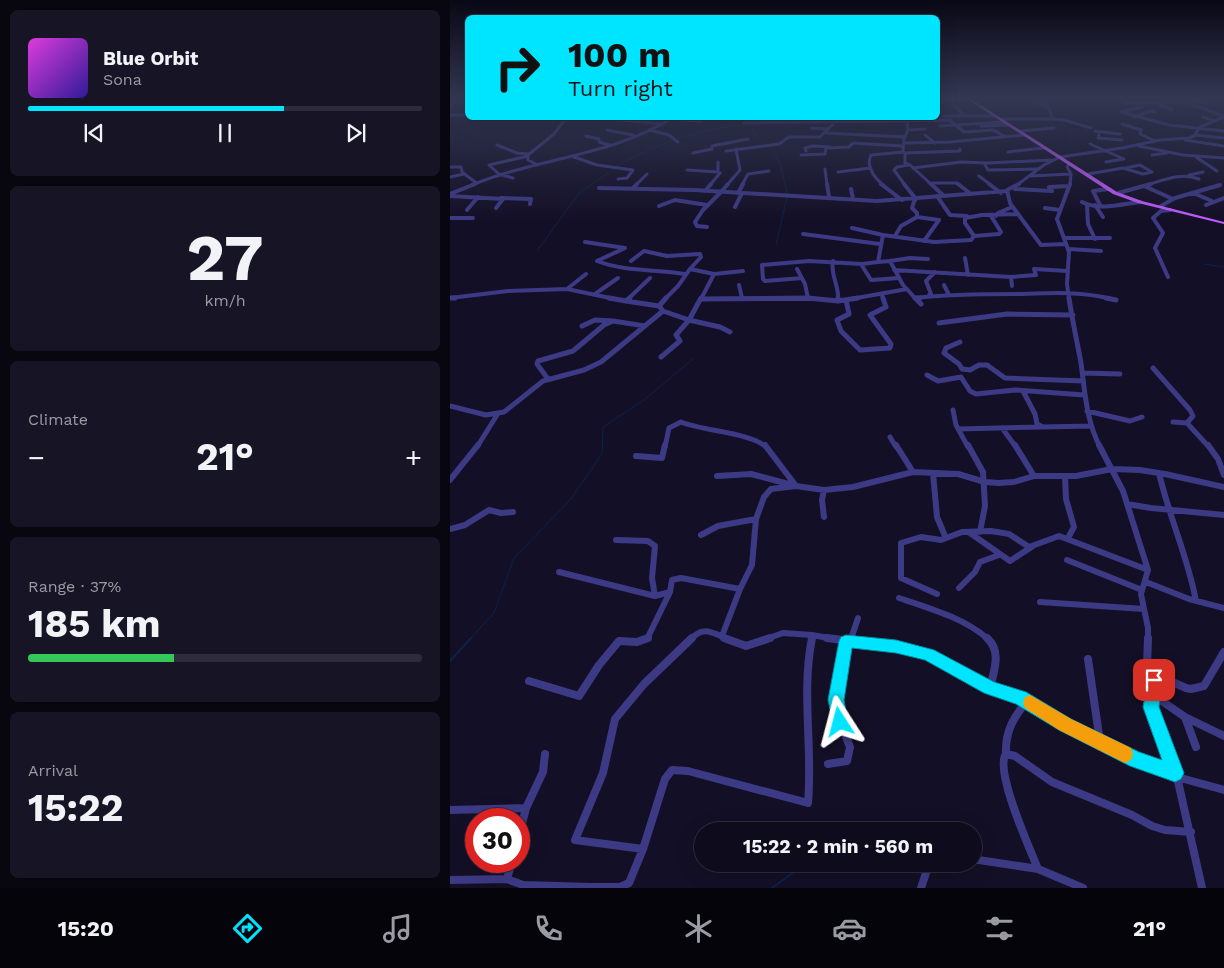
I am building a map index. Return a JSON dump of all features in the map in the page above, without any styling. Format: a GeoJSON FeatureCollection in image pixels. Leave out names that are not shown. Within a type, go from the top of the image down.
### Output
{"type":"FeatureCollection","features":[{"type":"Feature","properties":{"kind":"main road"},"geometry":{"type":"LineString","coordinates":[[1031,138],[1058,158],[1118,193],[1224,222]]}},
{"type":"Feature","properties":{"kind":"main road"},"geometry":{"type":"LineString","coordinates":[[1034,140],[1058,158],[1108,189],[1140,202],[1224,222]]}},
{"type":"Feature","properties":{"kind":"street"},"geometry":{"type":"LineString","coordinates":[[512,178],[499,174],[488,166],[528,155],[549,138]]}},
{"type":"Feature","properties":{"kind":"street"},"geometry":{"type":"LineString","coordinates":[[597,138],[599,139],[599,142],[612,145]]}},
{"type":"Feature","properties":{"kind":"street"},"geometry":{"type":"LineString","coordinates":[[450,195],[475,182],[499,174],[574,156],[629,138]]}},
{"type":"Feature","properties":{"kind":"street"},"geometry":{"type":"LineString","coordinates":[[726,150],[736,151],[778,144],[786,138]]}},
{"type":"Feature","properties":{"kind":"street"},"geometry":{"type":"LineString","coordinates":[[905,138],[903,145],[905,163],[944,196]]}},
{"type":"Feature","properties":{"kind":"street"},"geometry":{"type":"LineString","coordinates":[[929,138],[934,143],[937,152]]}},
{"type":"Feature","properties":{"kind":"street"},"geometry":{"type":"LineString","coordinates":[[806,151],[805,148],[810,146],[849,147],[853,143],[903,145],[980,138]]}},
{"type":"Feature","properties":{"kind":"street"},"geometry":{"type":"LineString","coordinates":[[1103,138],[1122,140],[1134,146],[1168,152]]}},
{"type":"Feature","properties":{"kind":"street"},"geometry":{"type":"LineString","coordinates":[[1148,138],[1155,141]]}},
{"type":"Feature","properties":{"kind":"street"},"geometry":{"type":"LineString","coordinates":[[1180,140],[1185,138]]}},
{"type":"Feature","properties":{"kind":"street"},"geometry":{"type":"LineString","coordinates":[[693,153],[748,139]]}},
{"type":"Feature","properties":{"kind":"street"},"geometry":{"type":"LineString","coordinates":[[913,168],[968,162],[984,163],[1058,158],[1155,141],[1180,140],[1224,146]]}},
{"type":"Feature","properties":{"kind":"street"},"geometry":{"type":"LineString","coordinates":[[707,227],[694,224],[707,205],[740,170],[734,142]]}},
{"type":"Feature","properties":{"kind":"street"},"geometry":{"type":"LineString","coordinates":[[1090,144],[1124,160],[1106,162]]}},
{"type":"Feature","properties":{"kind":"street"},"geometry":{"type":"LineString","coordinates":[[497,145],[528,155]]}},
{"type":"Feature","properties":{"kind":"street"},"geometry":{"type":"LineString","coordinates":[[801,155],[826,154],[826,148],[830,147]]}},
{"type":"Feature","properties":{"kind":"street"},"geometry":{"type":"LineString","coordinates":[[1008,152],[1043,148]]}},
{"type":"Feature","properties":{"kind":"street"},"geometry":{"type":"LineString","coordinates":[[902,200],[873,177],[869,159],[871,155],[960,150],[968,162]]}},
{"type":"Feature","properties":{"kind":"street"},"geometry":{"type":"LineString","coordinates":[[1189,150],[1194,156],[1217,171]]}},
{"type":"Feature","properties":{"kind":"street"},"geometry":{"type":"LineString","coordinates":[[1152,155],[1175,151],[1194,156],[1224,158]]}},
{"type":"Feature","properties":{"kind":"street"},"geometry":{"type":"LineString","coordinates":[[528,155],[528,160],[539,165]]}},
{"type":"Feature","properties":{"kind":"street"},"geometry":{"type":"LineString","coordinates":[[574,156],[597,165],[634,170],[622,188]]}},
{"type":"Feature","properties":{"kind":"street"},"geometry":{"type":"LineString","coordinates":[[599,188],[705,191],[877,201],[902,200],[1004,192],[1013,189],[1038,169],[1058,158]]}},
{"type":"Feature","properties":{"kind":"street"},"geometry":{"type":"LineString","coordinates":[[520,161],[525,168]]}},
{"type":"Feature","properties":{"kind":"street"},"geometry":{"type":"LineString","coordinates":[[705,191],[720,173],[718,172],[718,162]]}},
{"type":"Feature","properties":{"kind":"street"},"geometry":{"type":"LineString","coordinates":[[984,163],[988,170],[1038,169]]}},
{"type":"Feature","properties":{"kind":"street"},"geometry":{"type":"LineString","coordinates":[[1069,164],[1068,167],[1071,174],[1057,219],[1066,244],[1067,284],[1083,373],[1086,411],[1090,426],[1128,504],[1131,520],[1148,570],[1146,582],[1142,590],[1148,628],[1147,666],[1154,680],[1151,707],[1176,775],[1191,832],[1202,888]]}},
{"type":"Feature","properties":{"kind":"street"},"geometry":{"type":"LineString","coordinates":[[909,165],[897,167],[894,170],[915,199]]}},
{"type":"Feature","properties":{"kind":"street"},"geometry":{"type":"LineString","coordinates":[[1088,174],[1140,165],[1152,172],[1143,174],[1126,168]]}},
{"type":"Feature","properties":{"kind":"street"},"geometry":{"type":"LineString","coordinates":[[450,167],[459,166],[464,174],[475,182]]}},
{"type":"Feature","properties":{"kind":"street"},"geometry":{"type":"LineString","coordinates":[[838,172],[871,168]]}},
{"type":"Feature","properties":{"kind":"street"},"geometry":{"type":"LineString","coordinates":[[687,170],[718,172]]}},
{"type":"Feature","properties":{"kind":"street"},"geometry":{"type":"LineString","coordinates":[[825,170],[829,198]]}},
{"type":"Feature","properties":{"kind":"street"},"geometry":{"type":"LineString","coordinates":[[735,207],[748,174],[769,171]]}},
{"type":"Feature","properties":{"kind":"street"},"geometry":{"type":"LineString","coordinates":[[1118,193],[1156,181],[1203,172]]}},
{"type":"Feature","properties":{"kind":"street"},"geometry":{"type":"LineString","coordinates":[[450,177],[464,174]]}},
{"type":"Feature","properties":{"kind":"street"},"geometry":{"type":"LineString","coordinates":[[633,188],[647,174]]}},
{"type":"Feature","properties":{"kind":"street"},"geometry":{"type":"LineString","coordinates":[[1030,176],[1071,174]]}},
{"type":"Feature","properties":{"kind":"street"},"geometry":{"type":"LineString","coordinates":[[1189,175],[1199,180]]}},
{"type":"Feature","properties":{"kind":"street"},"geometry":{"type":"LineString","coordinates":[[979,176],[1004,192],[1012,207],[1042,245],[1110,238]]}},
{"type":"Feature","properties":{"kind":"street"},"geometry":{"type":"LineString","coordinates":[[618,179],[627,178]]}},
{"type":"Feature","properties":{"kind":"street"},"geometry":{"type":"LineString","coordinates":[[1169,178],[1178,182]]}},
{"type":"Feature","properties":{"kind":"street"},"geometry":{"type":"LineString","coordinates":[[929,183],[957,183],[971,194]]}},
{"type":"Feature","properties":{"kind":"street"},"geometry":{"type":"LineString","coordinates":[[1161,206],[1173,199],[1222,184]]}},
{"type":"Feature","properties":{"kind":"street"},"geometry":{"type":"LineString","coordinates":[[1013,189],[1052,191],[1050,187],[1068,186]]}},
{"type":"Feature","properties":{"kind":"street"},"geometry":{"type":"LineString","coordinates":[[1144,186],[1173,199]]}},
{"type":"Feature","properties":{"kind":"street"},"geometry":{"type":"LineString","coordinates":[[851,189],[853,199]]}},
{"type":"Feature","properties":{"kind":"street"},"geometry":{"type":"LineString","coordinates":[[1013,189],[1024,193]]}},
{"type":"Feature","properties":{"kind":"street"},"geometry":{"type":"LineString","coordinates":[[1103,217],[1093,190],[1108,189]]}},
{"type":"Feature","properties":{"kind":"street"},"geometry":{"type":"LineString","coordinates":[[1193,193],[1212,201]]}},
{"type":"Feature","properties":{"kind":"street"},"geometry":{"type":"LineString","coordinates":[[450,195],[530,199],[532,200],[530,204]]}},
{"type":"Feature","properties":{"kind":"street"},"geometry":{"type":"LineString","coordinates":[[467,210],[478,196]]}},
{"type":"Feature","properties":{"kind":"street"},"geometry":{"type":"LineString","coordinates":[[937,196],[950,215],[994,216],[1018,214]]}},
{"type":"Feature","properties":{"kind":"street"},"geometry":{"type":"LineString","coordinates":[[496,208],[502,201],[501,198]]}},
{"type":"Feature","properties":{"kind":"street"},"geometry":{"type":"LineString","coordinates":[[1206,205],[1212,201],[1224,198]]}},
{"type":"Feature","properties":{"kind":"street"},"geometry":{"type":"LineString","coordinates":[[915,199],[912,208],[917,213],[917,217]]}},
{"type":"Feature","properties":{"kind":"street"},"geometry":{"type":"LineString","coordinates":[[659,206],[664,202],[673,201],[707,205]]}},
{"type":"Feature","properties":{"kind":"street"},"geometry":{"type":"LineString","coordinates":[[1054,202],[1060,209]]}},
{"type":"Feature","properties":{"kind":"street"},"geometry":{"type":"LineString","coordinates":[[1082,202],[1087,206],[1099,207],[1140,202]]}},
{"type":"Feature","properties":{"kind":"street"},"geometry":{"type":"LineString","coordinates":[[1087,206],[1088,224],[1095,239]]}},
{"type":"Feature","properties":{"kind":"street"},"geometry":{"type":"LineString","coordinates":[[994,216],[1012,207]]}},
{"type":"Feature","properties":{"kind":"street"},"geometry":{"type":"LineString","coordinates":[[1045,208],[1060,209]]}},
{"type":"Feature","properties":{"kind":"street"},"geometry":{"type":"LineString","coordinates":[[1168,276],[1158,258],[1156,248],[1163,236],[1153,218],[1161,211],[1170,210]]}},
{"type":"Feature","properties":{"kind":"street"},"geometry":{"type":"LineString","coordinates":[[969,216],[964,218],[965,223],[974,236]]}},
{"type":"Feature","properties":{"kind":"street"},"geometry":{"type":"LineString","coordinates":[[852,228],[924,241],[961,242],[971,240],[974,236],[998,234],[1001,232],[994,216]]}},
{"type":"Feature","properties":{"kind":"street"},"geometry":{"type":"LineString","coordinates":[[895,236],[901,226],[917,217],[939,220],[924,241]]}},
{"type":"Feature","properties":{"kind":"street"},"geometry":{"type":"LineString","coordinates":[[450,218],[473,218]]}},
{"type":"Feature","properties":{"kind":"street"},"geometry":{"type":"LineString","coordinates":[[803,234],[880,244]]}},
{"type":"Feature","properties":{"kind":"street"},"geometry":{"type":"LineString","coordinates":[[878,262],[883,235]]}},
{"type":"Feature","properties":{"kind":"street"},"geometry":{"type":"LineString","coordinates":[[585,242],[625,248],[597,261],[604,264],[642,271],[685,274]]}},
{"type":"Feature","properties":{"kind":"street"},"geometry":{"type":"LineString","coordinates":[[1066,244],[1101,251]]}},
{"type":"Feature","properties":{"kind":"street"},"geometry":{"type":"LineString","coordinates":[[632,261],[646,251],[663,256],[700,254],[699,260],[685,274],[678,286],[663,300],[660,306]]}},
{"type":"Feature","properties":{"kind":"street"},"geometry":{"type":"LineString","coordinates":[[802,278],[765,280],[763,279],[762,265],[833,261],[861,264],[910,258],[928,259]]}},
{"type":"Feature","properties":{"kind":"street"},"geometry":{"type":"LineString","coordinates":[[965,258],[968,275]]}},
{"type":"Feature","properties":{"kind":"street"},"geometry":{"type":"LineString","coordinates":[[833,261],[831,272],[839,288],[838,301]]}},
{"type":"Feature","properties":{"kind":"street"},"geometry":{"type":"LineString","coordinates":[[890,261],[899,278],[921,304]]}},
{"type":"Feature","properties":{"kind":"street"},"geometry":{"type":"LineString","coordinates":[[861,264],[871,280],[899,278]]}},
{"type":"Feature","properties":{"kind":"street"},"geometry":{"type":"LineString","coordinates":[[690,269],[714,274],[719,272],[743,272]]}},
{"type":"Feature","properties":{"kind":"street"},"geometry":{"type":"LineString","coordinates":[[797,269],[807,289],[808,298]]}},
{"type":"Feature","properties":{"kind":"street"},"geometry":{"type":"LineString","coordinates":[[894,270],[1011,276],[1036,275],[1034,269],[1068,270]]}},
{"type":"Feature","properties":{"kind":"street"},"geometry":{"type":"LineString","coordinates":[[929,296],[931,294],[926,281],[935,272]]}},
{"type":"Feature","properties":{"kind":"street"},"geometry":{"type":"LineString","coordinates":[[567,289],[586,274]]}},
{"type":"Feature","properties":{"kind":"street"},"geometry":{"type":"LineString","coordinates":[[661,358],[680,341],[676,335],[689,322],[705,288],[714,274]]}},
{"type":"Feature","properties":{"kind":"street"},"geometry":{"type":"LineString","coordinates":[[1011,276],[1012,286]]}},
{"type":"Feature","properties":{"kind":"street"},"geometry":{"type":"LineString","coordinates":[[595,294],[618,278]]}},
{"type":"Feature","properties":{"kind":"street"},"geometry":{"type":"LineString","coordinates":[[626,300],[650,278]]}},
{"type":"Feature","properties":{"kind":"street"},"geometry":{"type":"LineString","coordinates":[[740,285],[742,298]]}},
{"type":"Feature","properties":{"kind":"street"},"geometry":{"type":"LineString","coordinates":[[944,285],[949,295]]}},
{"type":"Feature","properties":{"kind":"street"},"geometry":{"type":"LineString","coordinates":[[450,298],[508,291],[567,289],[660,306],[663,311],[689,320],[720,327],[730,332]]}},
{"type":"Feature","properties":{"kind":"street"},"geometry":{"type":"LineString","coordinates":[[701,299],[808,298],[838,301],[882,295],[907,289]]}},
{"type":"Feature","properties":{"kind":"street"},"geometry":{"type":"LineString","coordinates":[[915,298],[949,295],[1069,293],[1092,294],[1116,300]]}},
{"type":"Feature","properties":{"kind":"street"},"geometry":{"type":"LineString","coordinates":[[846,300],[849,314],[837,320],[841,331],[849,337],[855,348],[860,350],[890,348],[891,344],[870,315],[886,307],[882,295]]}},
{"type":"Feature","properties":{"kind":"street"},"geometry":{"type":"LineString","coordinates":[[450,480],[474,451],[497,415],[514,405],[536,385],[548,379],[591,367],[610,355],[663,311]]}},
{"type":"Feature","properties":{"kind":"street"},"geometry":{"type":"LineString","coordinates":[[939,323],[1007,314],[1073,315]]}},
{"type":"Feature","properties":{"kind":"street"},"geometry":{"type":"LineString","coordinates":[[582,326],[595,320],[645,326]]}},
{"type":"Feature","properties":{"kind":"street"},"geometry":{"type":"LineString","coordinates":[[548,379],[537,364],[538,361],[573,351],[604,325],[613,321]]}},
{"type":"Feature","properties":{"kind":"street"},"geometry":{"type":"LineString","coordinates":[[960,342],[946,348],[944,353],[960,364],[962,368],[970,370],[979,365],[987,366],[1005,378],[1056,378],[1083,382]]}},
{"type":"Feature","properties":{"kind":"street"},"geometry":{"type":"LineString","coordinates":[[1153,368],[1190,410],[1192,416],[1187,423]]}},
{"type":"Feature","properties":{"kind":"street"},"geometry":{"type":"LineString","coordinates":[[1083,373],[1120,374]]}},
{"type":"Feature","properties":{"kind":"street"},"geometry":{"type":"LineString","coordinates":[[927,375],[938,381],[961,378],[970,392],[976,394],[1023,391],[1084,395]]}},
{"type":"Feature","properties":{"kind":"street"},"geometry":{"type":"LineString","coordinates":[[1023,391],[1033,408],[1037,424],[1043,427]]}},
{"type":"Feature","properties":{"kind":"street"},"geometry":{"type":"LineString","coordinates":[[450,406],[465,407],[486,415],[497,415]]}},
{"type":"Feature","properties":{"kind":"street"},"geometry":{"type":"LineString","coordinates":[[953,410],[958,429],[983,472],[985,506],[980,532]]}},
{"type":"Feature","properties":{"kind":"street"},"geometry":{"type":"LineString","coordinates":[[1086,411],[1130,421],[1142,417]]}},
{"type":"Feature","properties":{"kind":"street"},"geometry":{"type":"LineString","coordinates":[[636,456],[662,458],[669,428],[681,422],[696,430],[730,434],[760,442],[766,446],[770,455],[796,486]]}},
{"type":"Feature","properties":{"kind":"street"},"geometry":{"type":"LineString","coordinates":[[1173,422],[1187,423],[1216,455],[1224,475]]}},
{"type":"Feature","properties":{"kind":"street"},"geometry":{"type":"LineString","coordinates":[[958,429],[1090,426]]}},
{"type":"Feature","properties":{"kind":"street"},"geometry":{"type":"LineString","coordinates":[[1002,428],[1014,443],[1034,476]]}},
{"type":"Feature","properties":{"kind":"street"},"geometry":{"type":"LineString","coordinates":[[890,437],[913,472]]}},
{"type":"Feature","properties":{"kind":"street"},"geometry":{"type":"LineString","coordinates":[[717,476],[752,474],[796,486],[824,490],[853,487],[913,472],[958,474],[985,482],[1014,482],[1034,476],[1099,473],[1112,469],[1159,473],[1224,487]]}},
{"type":"Feature","properties":{"kind":"street"},"geometry":{"type":"LineString","coordinates":[[934,473],[937,517],[946,536]]}},
{"type":"Feature","properties":{"kind":"street"},"geometry":{"type":"LineString","coordinates":[[1159,473],[1167,510],[1180,537],[1193,580],[1196,601]]}},
{"type":"Feature","properties":{"kind":"street"},"geometry":{"type":"LineString","coordinates":[[1065,476],[1066,499],[1074,527],[1068,538]]}},
{"type":"Feature","properties":{"kind":"street"},"geometry":{"type":"LineString","coordinates":[[722,636],[740,589],[746,582],[753,563],[756,520],[764,497],[771,489],[796,486]]}},
{"type":"Feature","properties":{"kind":"street"},"geometry":{"type":"LineString","coordinates":[[824,490],[822,500],[824,517]]}},
{"type":"Feature","properties":{"kind":"street"},"geometry":{"type":"LineString","coordinates":[[1128,504],[1143,508],[1224,515]]}},
{"type":"Feature","properties":{"kind":"street"},"geometry":{"type":"LineString","coordinates":[[450,529],[456,529],[489,510],[501,513],[513,512]]}},
{"type":"Feature","properties":{"kind":"street"},"geometry":{"type":"LineString","coordinates":[[701,535],[718,526],[756,520]]}},
{"type":"Feature","properties":{"kind":"street"},"geometry":{"type":"LineString","coordinates":[[937,594],[901,578],[901,544],[921,537],[941,540],[946,536],[980,532],[1008,533],[1025,545],[1033,546]]}},
{"type":"Feature","properties":{"kind":"street"},"geometry":{"type":"LineString","coordinates":[[970,533],[1010,561],[1033,546],[1055,536],[1068,538],[1092,550],[1148,570]]}},
{"type":"Feature","properties":{"kind":"street"},"geometry":{"type":"LineString","coordinates":[[616,540],[648,542],[655,546],[652,578],[655,596]]}},
{"type":"Feature","properties":{"kind":"street"},"geometry":{"type":"LineString","coordinates":[[959,588],[975,572],[980,562],[999,554]]}},
{"type":"Feature","properties":{"kind":"street"},"geometry":{"type":"LineString","coordinates":[[1067,560],[1142,590]]}},
{"type":"Feature","properties":{"kind":"street"},"geometry":{"type":"LineString","coordinates":[[559,572],[655,596],[670,592]]}},
{"type":"Feature","properties":{"kind":"street"},"geometry":{"type":"LineString","coordinates":[[529,681],[579,696],[599,665],[619,641],[637,642],[646,639],[670,592],[672,580],[681,578],[740,589]]}},
{"type":"Feature","properties":{"kind":"street"},"geometry":{"type":"LineString","coordinates":[[1146,582],[1196,601],[1224,608]]}},
{"type":"Feature","properties":{"kind":"street"},"geometry":{"type":"LineString","coordinates":[[899,598],[946,614],[993,643],[996,651],[990,688]]}},
{"type":"Feature","properties":{"kind":"street"},"geometry":{"type":"LineString","coordinates":[[1040,602],[1144,609]]}},
{"type":"Feature","properties":{"kind":"street"},"geometry":{"type":"LineString","coordinates":[[828,764],[847,761],[850,747],[840,722],[836,700],[848,641],[858,618]]}},
{"type":"Feature","properties":{"kind":"street"},"geometry":{"type":"LineString","coordinates":[[643,849],[575,840],[603,773],[616,719],[644,684],[698,631],[705,630],[746,646],[783,633],[812,634],[848,641],[896,646],[928,655],[990,688],[1027,701],[1056,720],[1150,766],[1224,790]]}},
{"type":"Feature","properties":{"kind":"street"},"geometry":{"type":"LineString","coordinates":[[450,880],[507,879],[523,885],[620,886],[629,883],[643,849],[665,779],[672,770],[688,771],[808,803],[810,781],[806,687],[807,661],[812,634]]}},
{"type":"Feature","properties":{"kind":"street"},"geometry":{"type":"LineString","coordinates":[[1152,673],[1186,688],[1191,689],[1204,686],[1224,652]]}},
{"type":"Feature","properties":{"kind":"street"},"geometry":{"type":"LineString","coordinates":[[1088,659],[1100,742]]}},
{"type":"Feature","properties":{"kind":"street"},"geometry":{"type":"LineString","coordinates":[[1153,695],[1185,717],[1224,736]]}},
{"type":"Feature","properties":{"kind":"street"},"geometry":{"type":"LineString","coordinates":[[1027,701],[1010,722],[1005,739],[1006,754],[1003,758],[1004,778],[1038,869]]}},
{"type":"Feature","properties":{"kind":"street"},"geometry":{"type":"LineString","coordinates":[[1185,717],[1196,746]]}},
{"type":"Feature","properties":{"kind":"street"},"geometry":{"type":"LineString","coordinates":[[526,808],[543,772],[546,754]]}},
{"type":"Feature","properties":{"kind":"street"},"geometry":{"type":"LineString","coordinates":[[1006,754],[1015,756],[1052,782],[1132,815],[1152,826],[1165,830],[1191,832]]}},
{"type":"Feature","properties":{"kind":"street"},"geometry":{"type":"LineString","coordinates":[[450,810],[465,810]]}},
{"type":"Feature","properties":{"kind":"street"},"geometry":{"type":"LineString","coordinates":[[982,861],[1038,869],[1083,888]]}},
{"type":"Feature","properties":{"kind":"street"},"geometry":{"type":"LineString","coordinates":[[921,888],[926,872]]}},
{"type":"Feature","properties":{"kind":"street"},"geometry":{"type":"LineString","coordinates":[[507,879],[509,873]]}},
{"type":"Feature","properties":{"kind":"waterway"},"geometry":{"type":"LineString","coordinates":[[617,166],[648,150],[681,138]]}},
{"type":"Feature","properties":{"kind":"waterway"},"geometry":{"type":"LineString","coordinates":[[760,138],[769,146],[778,158],[787,193]]}},
{"type":"Feature","properties":{"kind":"waterway"},"geometry":{"type":"LineString","coordinates":[[537,251],[579,193],[614,169]]}},
{"type":"Feature","properties":{"kind":"waterway"},"geometry":{"type":"LineString","coordinates":[[776,245],[787,197]]}},
{"type":"Feature","properties":{"kind":"waterway"},"geometry":{"type":"LineString","coordinates":[[1204,264],[1224,267]]}},
{"type":"Feature","properties":{"kind":"waterway"},"geometry":{"type":"LineString","coordinates":[[470,639],[494,613],[514,558],[570,500],[602,454],[603,427],[644,400],[694,358]]}},
{"type":"Feature","properties":{"kind":"waterway"},"geometry":{"type":"LineString","coordinates":[[450,661],[471,638]]}},
{"type":"Feature","properties":{"kind":"waterway"},"geometry":{"type":"LineString","coordinates":[[772,888],[794,872]]}},
{"type":"Feature","properties":{"kind":"slow traffic"},"geometry":{"type":"LineString","coordinates":[[1030,703],[1056,720],[1125,754]]}},
{"type":"Feature","properties":{"kind":"route"},"geometry":{"type":"LineString","coordinates":[[840,722],[836,700],[839,673],[846,641],[896,646],[928,655],[990,688],[1021,698],[1056,720],[1136,760],[1175,773],[1151,707],[1154,680]]}}]}
